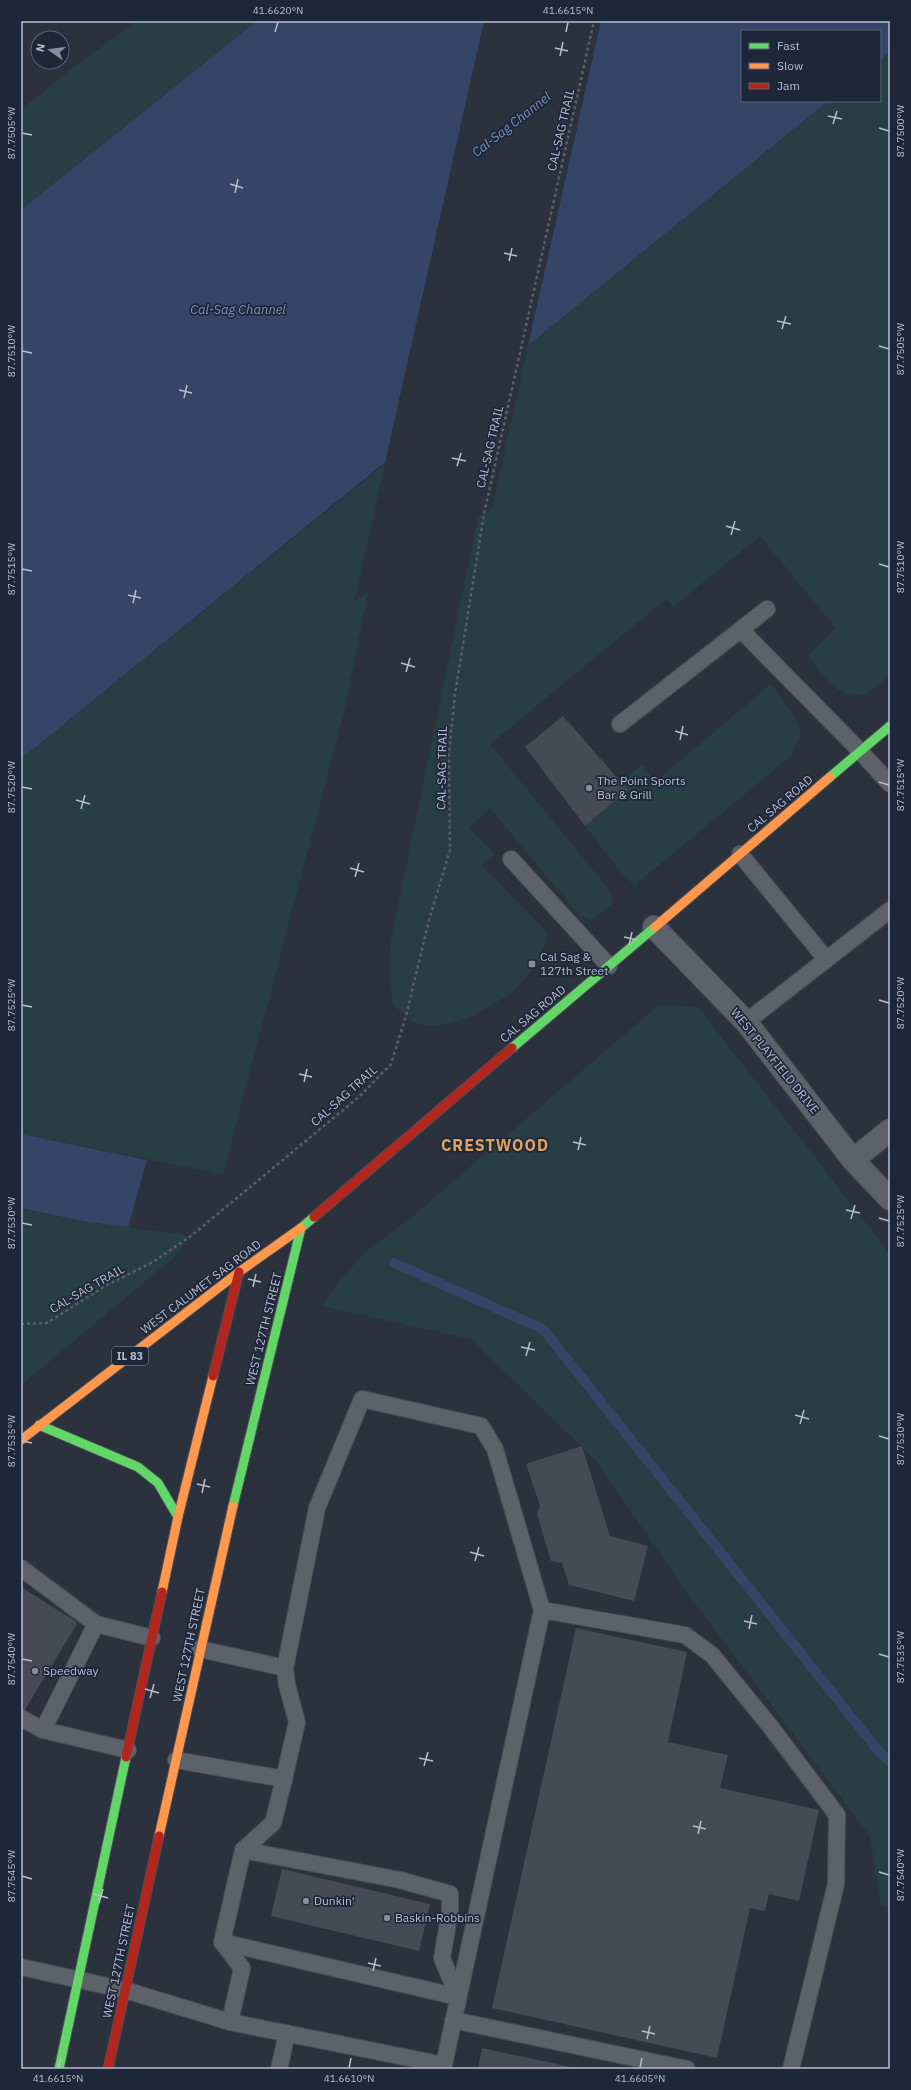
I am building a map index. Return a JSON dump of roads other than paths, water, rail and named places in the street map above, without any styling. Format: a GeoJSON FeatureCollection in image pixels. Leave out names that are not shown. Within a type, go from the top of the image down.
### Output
{"type":"FeatureCollection","features":[{"type":"Feature","properties":{"kind":"main road","name":"CAL SAG ROAD"},"geometry":{"type":"LineString","coordinates":[[301,1228],[890,726]]}},
{"type":"Feature","properties":{"kind":"main road","name":"WEST CALUMET SAG ROAD"},"geometry":{"type":"LineString","coordinates":[[21,1440],[239,1272],[301,1228]]}},
{"type":"Feature","properties":{"kind":"main road","name":"WEST 127TH STREET"},"geometry":{"type":"LineString","coordinates":[[108,2069],[216,1574],[301,1228]]}},
{"type":"Feature","properties":{"kind":"main road"},"geometry":{"type":"LineString","coordinates":[[59,2069],[178,1517],[239,1272]]}},
{"type":"Feature","properties":{"kind":"main road"},"geometry":{"type":"LineString","coordinates":[[40,1425],[138,1467],[158,1483],[178,1517]]}},
{"type":"Feature","properties":{"kind":"street","name":"WEST PLAYFIELD DRIVE"},"geometry":{"type":"LineString","coordinates":[[654,927],[746,1022],[853,1160],[890,1199]]}},
{"type":"Feature","properties":{"kind":"street"},"geometry":{"type":"LineString","coordinates":[[853,1160],[890,1130]]}},
{"type":"Feature","properties":{"kind":"lane"},"geometry":{"type":"LineString","coordinates":[[620,724],[767,609]]}},
{"type":"Feature","properties":{"kind":"lane"},"geometry":{"type":"LineString","coordinates":[[741,630],[860,751],[890,784]]}},
{"type":"Feature","properties":{"kind":"lane"},"geometry":{"type":"LineString","coordinates":[[740,854],[826,959]]}},
{"type":"Feature","properties":{"kind":"lane"},"geometry":{"type":"LineString","coordinates":[[511,859],[608,966]]}},
{"type":"Feature","properties":{"kind":"lane"},"geometry":{"type":"LineString","coordinates":[[746,1022],[890,910]]}},
{"type":"Feature","properties":{"kind":"lane"},"geometry":{"type":"LineString","coordinates":[[21,1967],[125,1990],[230,2022],[443,2067],[542,1610],[495,1449],[481,1426],[362,1399],[317,1508],[285,1668],[287,1685],[297,1722],[273,1823],[243,1850],[222,1942]]}},
{"type":"Feature","properties":{"kind":"lane"},"geometry":{"type":"LineString","coordinates":[[21,1568],[96,1624],[152,1638]]}},
{"type":"Feature","properties":{"kind":"lane"},"geometry":{"type":"LineString","coordinates":[[542,1610],[685,1635],[712,1655],[770,1726],[837,1815],[836,1884],[792,2069]]}},
{"type":"Feature","properties":{"kind":"lane"},"geometry":{"type":"LineString","coordinates":[[43,1730],[96,1624]]}},
{"type":"Feature","properties":{"kind":"lane"},"geometry":{"type":"LineString","coordinates":[[200,1649],[285,1668]]}},
{"type":"Feature","properties":{"kind":"lane"},"geometry":{"type":"LineString","coordinates":[[21,1718],[43,1730],[128,1750]]}},
{"type":"Feature","properties":{"kind":"lane"},"geometry":{"type":"LineString","coordinates":[[176,1760],[284,1779]]}},
{"type":"Feature","properties":{"kind":"lane"},"geometry":{"type":"LineString","coordinates":[[243,1850],[400,1880],[450,1894],[450,1911],[442,1958],[458,1998]]}},
{"type":"Feature","properties":{"kind":"lane"},"geometry":{"type":"LineString","coordinates":[[222,1942],[458,1998]]}},
{"type":"Feature","properties":{"kind":"lane"},"geometry":{"type":"LineString","coordinates":[[222,1942],[242,1968],[230,2022]]}},
{"type":"Feature","properties":{"kind":"lane"},"geometry":{"type":"LineString","coordinates":[[453,2020],[687,2069]]}},
{"type":"Feature","properties":{"kind":"lane"},"geometry":{"type":"LineString","coordinates":[[279,2069],[287,2033]]}},
{"type":"Feature","properties":{"kind":"water","name":"Cal-Sag Channel"},"geometry":{"type":"Polygon","coordinates":[[[257,21],[890,21],[890,52],[881,59],[881,30],[741,30],[741,102],[827,102],[21,759],[21,210],[257,21]]]}},
{"type":"Feature","properties":{"kind":"water"},"geometry":{"type":"Polygon","coordinates":[[[21,1134],[147,1160],[128,1227],[87,1222],[21,1208],[21,1134]]]}},
{"type":"Feature","properties":{"kind":"waterway"},"geometry":{"type":"LineString","coordinates":[[394,1263],[543,1329],[880,1753],[890,1761]]}},
{"type":"Feature","properties":{"kind":"place","name":"The Point Sports Bar & Grill"},"geometry":{"type":"Point","coordinates":[589,788]}},
{"type":"Feature","properties":{"kind":"place","name":"Cal Sag & 127th Street"},"geometry":{"type":"Point","coordinates":[532,964]}},
{"type":"Feature","properties":{"kind":"place","name":"Speedway"},"geometry":{"type":"Point","coordinates":[35,1671]}},
{"type":"Feature","properties":{"kind":"place","name":"Dunkin'"},"geometry":{"type":"Point","coordinates":[306,1901]}},
{"type":"Feature","properties":{"kind":"place","name":"Baskin-Robbins"},"geometry":{"type":"Point","coordinates":[387,1918]}},
{"type":"Feature","properties":{"kind":"district","name":"CRESTWOOD"},"geometry":{"type":"Point","coordinates":[495,1145]}}]}
